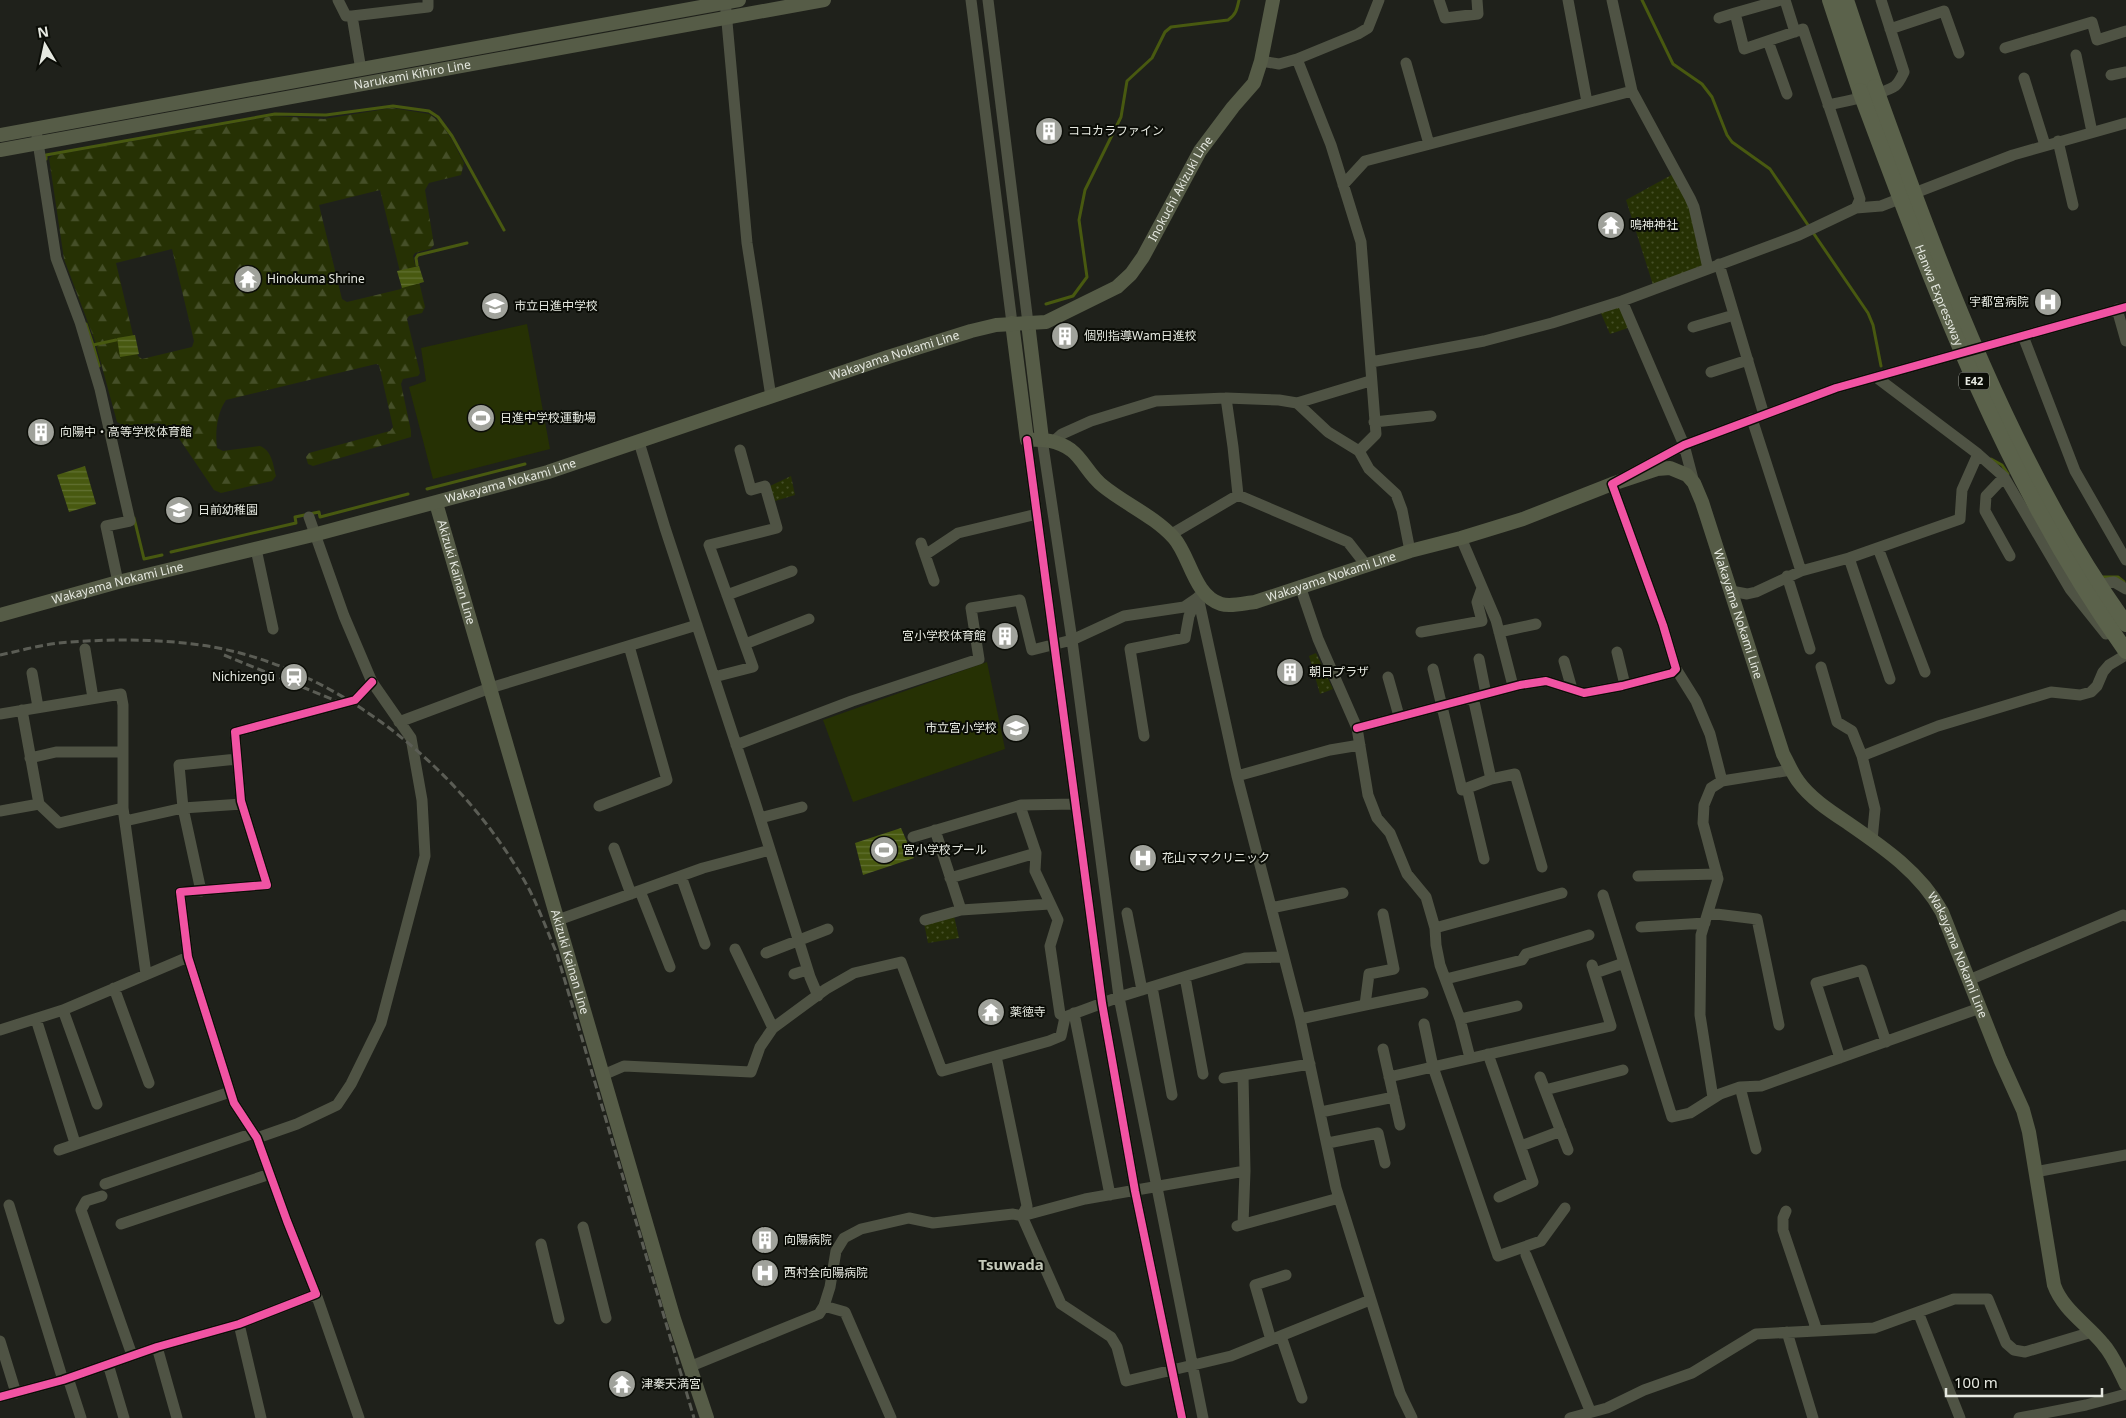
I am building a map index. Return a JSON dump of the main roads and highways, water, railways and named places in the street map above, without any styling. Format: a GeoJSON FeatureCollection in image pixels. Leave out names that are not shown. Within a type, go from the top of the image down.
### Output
{"type":"FeatureCollection","features":[{"type":"Feature","properties":{"kind":"highway","name":"Hanwa Expressway"},"geometry":{"type":"LineString","coordinates":[[1830,0],[2001,404],[2045,493],[2073,542],[2126,624]]}},
{"type":"Feature","properties":{"kind":"highway","name":"Hanwa Expressway"},"geometry":{"type":"LineString","coordinates":[[1846,0],[1867,89],[1930,278],[1987,411],[2031,500],[2125,655]]}},
{"type":"Feature","properties":{"kind":"main road","name":"Narukami Kihiro Line"},"geometry":{"type":"LineString","coordinates":[[0,135],[37,136],[824,0]]}},
{"type":"Feature","properties":{"kind":"main road","name":"Inokuchi Akizuki Line"},"geometry":{"type":"LineString","coordinates":[[1028,323],[1046,322],[1117,287],[1131,274],[1143,257],[1200,151],[1233,107],[1254,83],[1261,61],[1273,0]]}},
{"type":"Feature","properties":{"kind":"main road","name":"Narukami Kihiro Line"},"geometry":{"type":"LineString","coordinates":[[0,150],[37,136],[361,70],[730,1]]}},
{"type":"Feature","properties":{"kind":"main road","name":"Wakayama Nokami Line"},"geometry":{"type":"LineString","coordinates":[[0,615],[118,582],[317,534],[548,472],[888,357],[971,331],[1028,323]]}},
{"type":"Feature","properties":{"kind":"main road"},"geometry":{"type":"LineString","coordinates":[[1012,324],[1027,440],[1048,440],[1028,323]]}},
{"type":"Feature","properties":{"kind":"main road","name":"Wakayama Nokami Line"},"geometry":{"type":"LineString","coordinates":[[1048,440],[1070,450],[1079,458],[1089,474],[1102,486],[1161,526],[1175,539],[1201,595],[1221,604],[1234,605],[1255,602],[1410,551],[1523,519],[1612,484],[1657,469],[1670,468],[1687,475],[1694,483],[1783,754],[1791,770],[1799,783],[1824,807],[1899,860],[1934,898],[1942,912],[2000,1059],[2023,1110],[2029,1132],[2054,1285],[2068,1308],[2109,1350],[2126,1386]]}},
{"type":"Feature","properties":{"kind":"main road","name":"Akizuki Kainan Line"},"geometry":{"type":"LineString","coordinates":[[436,503],[689,1367],[707,1418]]}},
{"type":"Feature","properties":{"kind":"waterway"},"geometry":{"type":"LineString","coordinates":[[1046,304],[1073,296],[1087,277],[1079,220],[1085,190],[1121,117],[1127,81],[1152,58],[1165,32],[1171,27],[1228,20],[1237,9],[1239,0]]}},
{"type":"Feature","properties":{"kind":"waterway"},"geometry":{"type":"LineString","coordinates":[[1642,0],[1673,64],[1702,84],[1712,97],[1727,135],[1732,142],[1770,169],[1808,225]]}},
{"type":"Feature","properties":{"kind":"waterway"},"geometry":{"type":"LineString","coordinates":[[46,159],[46,155],[275,114],[326,115],[393,106],[429,111],[438,117],[452,136],[504,230]]}},
{"type":"Feature","properties":{"kind":"waterway"},"geometry":{"type":"LineString","coordinates":[[1814,234],[1868,313],[1873,325],[1881,366]]}},
{"type":"Feature","properties":{"kind":"waterway"},"geometry":{"type":"LineString","coordinates":[[417,265],[416,258],[418,255],[467,243]]}},
{"type":"Feature","properties":{"kind":"waterway"},"geometry":{"type":"LineString","coordinates":[[86,324],[93,345]]}},
{"type":"Feature","properties":{"kind":"waterway"},"geometry":{"type":"LineString","coordinates":[[99,366],[93,345],[116,340]]}},
{"type":"Feature","properties":{"kind":"waterway"},"geometry":{"type":"LineString","coordinates":[[1991,459],[2002,465],[2008,474]]}},
{"type":"Feature","properties":{"kind":"waterway"},"geometry":{"type":"LineString","coordinates":[[427,489],[525,464]]}},
{"type":"Feature","properties":{"kind":"waterway"},"geometry":{"type":"LineString","coordinates":[[171,552],[296,523],[295,517],[319,512],[320,517],[408,494]]}},
{"type":"Feature","properties":{"kind":"waterway"},"geometry":{"type":"LineString","coordinates":[[134,518],[144,559],[162,555]]}},
{"type":"Feature","properties":{"kind":"waterway"},"geometry":{"type":"LineString","coordinates":[[2101,577],[2118,577],[2124,582]]}},
{"type":"Feature","properties":{"kind":"railway"},"geometry":{"type":"LineString","coordinates":[[0,655],[59,643],[103,640],[150,640],[196,644],[240,653],[285,668],[328,688],[369,714],[408,743],[444,776],[477,812],[506,851],[530,891],[557,954],[694,1418]]}},
{"type":"Feature","properties":{"kind":"railway"},"geometry":{"type":"LineString","coordinates":[[224,655],[344,704]]}},
{"type":"Feature","properties":{"kind":"place","name":"ココカラファイン"},"geometry":{"type":"Point","coordinates":[1049,131]}},
{"type":"Feature","properties":{"kind":"place","name":"鳴神神社"},"geometry":{"type":"Point","coordinates":[1611,225]}},
{"type":"Feature","properties":{"kind":"place","name":"Hinokuma Shrine"},"geometry":{"type":"Point","coordinates":[248,279]}},
{"type":"Feature","properties":{"kind":"place","name":"宇都宮病院"},"geometry":{"type":"Point","coordinates":[2048,302]}},
{"type":"Feature","properties":{"kind":"place","name":"市立日進中学校"},"geometry":{"type":"Point","coordinates":[495,306]}},
{"type":"Feature","properties":{"kind":"place","name":"個別指導Wam日進校"},"geometry":{"type":"Point","coordinates":[1065,336]}},
{"type":"Feature","properties":{"kind":"place","name":"日進中学校運動場"},"geometry":{"type":"Point","coordinates":[481,418]}},
{"type":"Feature","properties":{"kind":"place","name":"向陽中・高等学校体育館"},"geometry":{"type":"Point","coordinates":[41,432]}},
{"type":"Feature","properties":{"kind":"place","name":"日前幼稚園"},"geometry":{"type":"Point","coordinates":[179,510]}},
{"type":"Feature","properties":{"kind":"place","name":"宮小学校体育館"},"geometry":{"type":"Point","coordinates":[1005,636]}},
{"type":"Feature","properties":{"kind":"place","name":"朝日プラザ"},"geometry":{"type":"Point","coordinates":[1290,672]}},
{"type":"Feature","properties":{"kind":"place","name":"Nichizengū"},"geometry":{"type":"Point","coordinates":[294,677]}},
{"type":"Feature","properties":{"kind":"place","name":"市立宮小学校"},"geometry":{"type":"Point","coordinates":[1016,728]}},
{"type":"Feature","properties":{"kind":"place","name":"宮小学校プール"},"geometry":{"type":"Point","coordinates":[884,850]}},
{"type":"Feature","properties":{"kind":"place","name":"花山ママクリニック"},"geometry":{"type":"Point","coordinates":[1143,858]}},
{"type":"Feature","properties":{"kind":"place","name":"薬徳寺"},"geometry":{"type":"Point","coordinates":[991,1012]}},
{"type":"Feature","properties":{"kind":"place","name":"向陽病院"},"geometry":{"type":"Point","coordinates":[765,1240]}},
{"type":"Feature","properties":{"kind":"place","name":"西村会向陽病院"},"geometry":{"type":"Point","coordinates":[765,1273]}},
{"type":"Feature","properties":{"kind":"place","name":"津秦天満宮"},"geometry":{"type":"Point","coordinates":[622,1384]}},
{"type":"Feature","properties":{"kind":"district","name":"Tsuwada"},"geometry":{"type":"Point","coordinates":[1011,1265]}}]}
